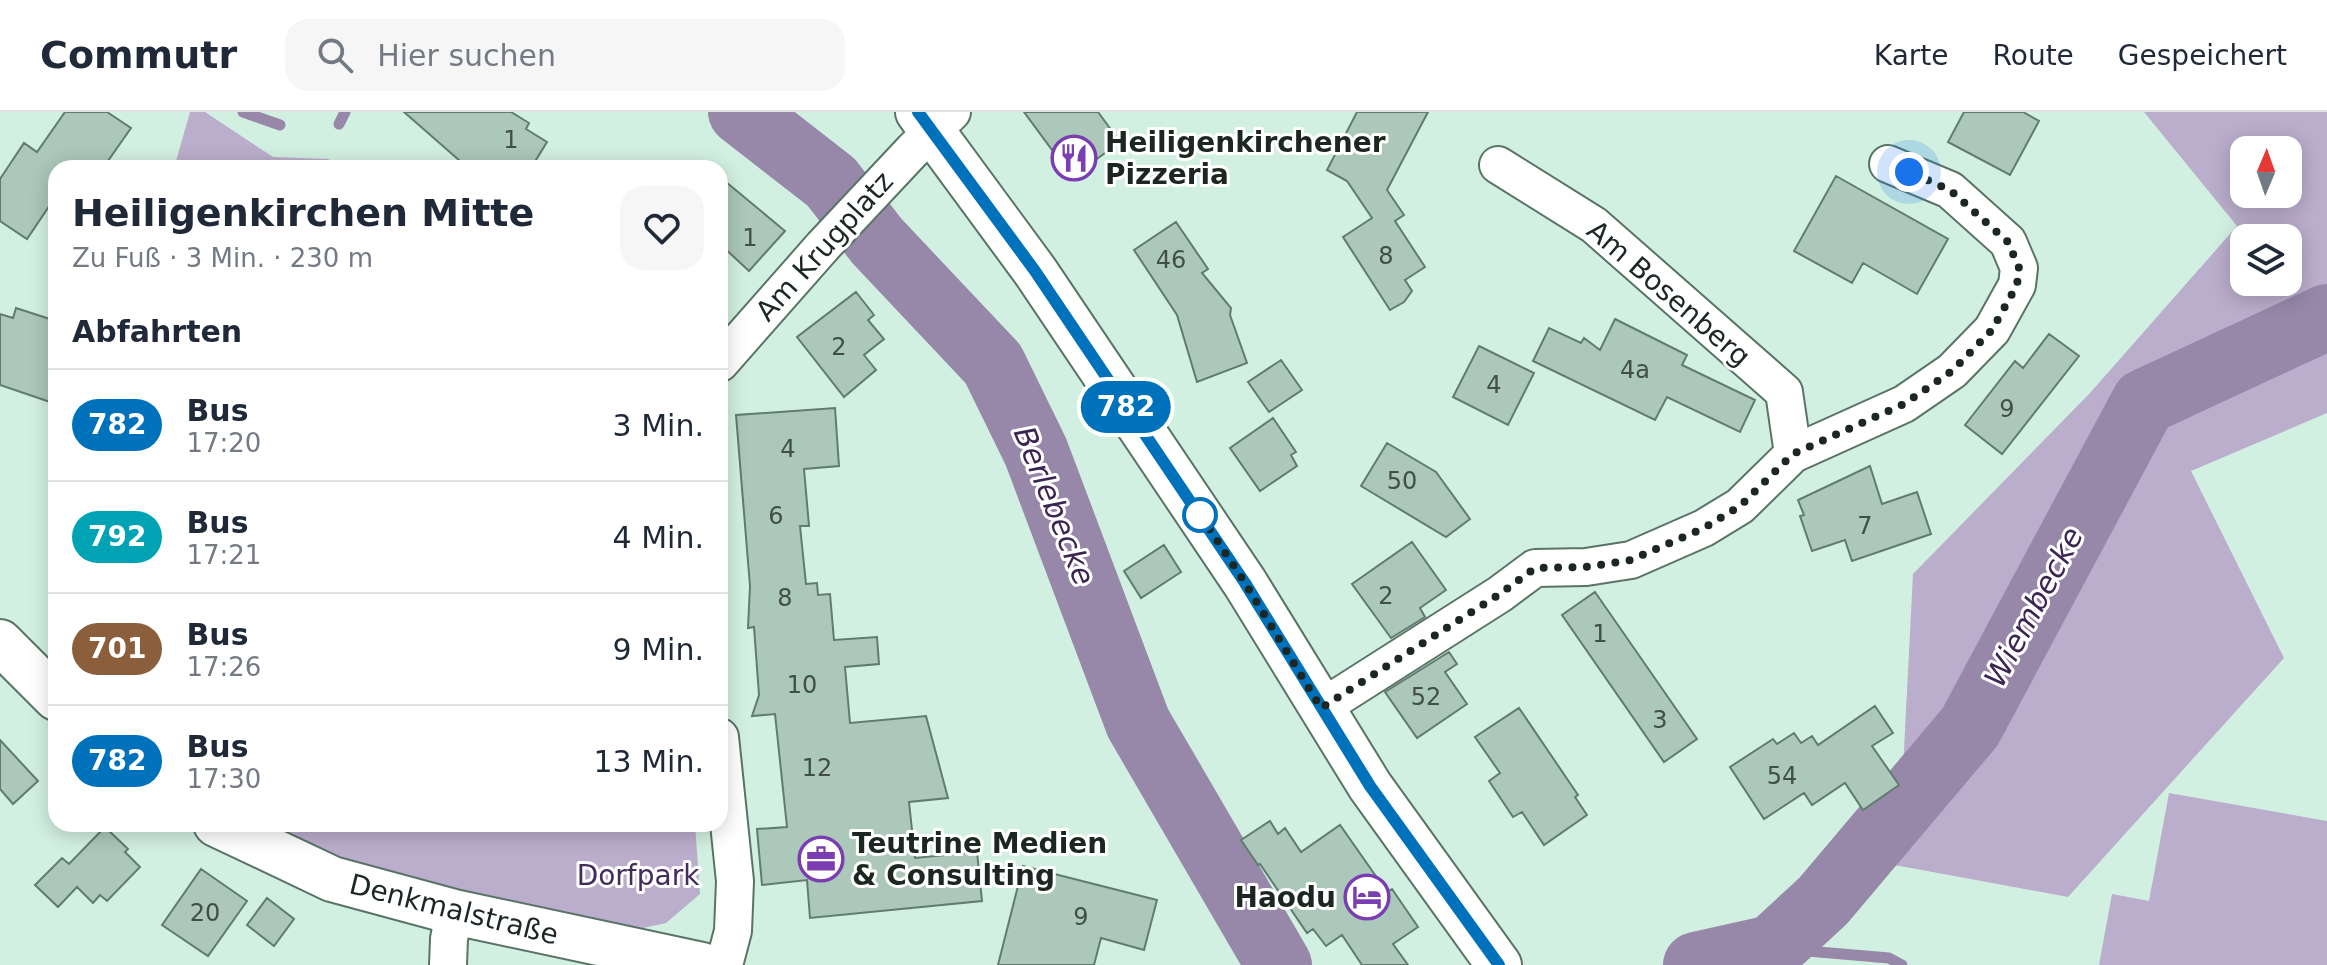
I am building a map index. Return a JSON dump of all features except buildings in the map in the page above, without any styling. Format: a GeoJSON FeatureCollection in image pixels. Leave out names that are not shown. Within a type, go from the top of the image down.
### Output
{"type":"FeatureCollection","features":[{"type":"Feature","properties":{"kind":"main road"},"geometry":{"type":"LineString","coordinates":[[934,119],[1212,533],[1370,786],[1499,965]]}},
{"type":"Feature","properties":{"kind":"main road"},"geometry":{"type":"LineString","coordinates":[[0,642],[48,690]]}},
{"type":"Feature","properties":{"kind":"main road","name":"Denkmalstraße"},"geometry":{"type":"LineString","coordinates":[[233,832],[332,879],[454,912],[702,965]]}},
{"type":"Feature","properties":{"kind":"street","name":"Am Krugplatz"},"geometry":{"type":"LineString","coordinates":[[728,354],[913,150],[934,119]]}},
{"type":"Feature","properties":{"kind":"street"},"geometry":{"type":"LineString","coordinates":[[1321,708],[1500,594],[1535,568],[1586,567],[1631,560],[1704,528],[1740,506],[1793,454],[1904,404],[1952,371],[1992,330],[2017,285],[2019,268],[2008,242],[1950,190],[1888,164]]}},
{"type":"Feature","properties":{"kind":"street","name":"Am Bosenberg"},"geometry":{"type":"LineString","coordinates":[[1498,165],[1594,225],[1784,392],[1793,454]]}},
{"type":"Feature","properties":{"kind":"street"},"geometry":{"type":"LineString","coordinates":[[724,965],[733,931],[735,881],[728,814]]}},
{"type":"Feature","properties":{"kind":"street"},"geometry":{"type":"LineString","coordinates":[[448,965],[454,912]]}},
{"type":"Feature","properties":{"kind":"green space"},"geometry":{"type":"Polygon","coordinates":[[[190,112],[205,112],[273,157],[330,160],[176,160],[190,112]]]}},
{"type":"Feature","properties":{"kind":"green space"},"geometry":{"type":"Polygon","coordinates":[[[2144,112],[2327,112],[2327,413],[2191,471],[2284,658],[2068,897],[1835,854],[1902,789],[1913,574],[2090,393],[2230,234],[2230,296],[2302,296],[2302,224],[2235,224],[2144,112]]]}},
{"type":"Feature","properties":{"kind":"green space"},"geometry":{"type":"Polygon","coordinates":[[[2169,793],[2327,821],[2327,965],[2099,965],[2112,894],[2149,901],[2169,793]]]}},
{"type":"Feature","properties":{"kind":"green space","name":"Dorfpark"},"geometry":{"type":"Polygon","coordinates":[[[266,832],[696,832],[700,894],[666,923],[643,928],[466,896],[296,850],[266,832]]]}},
{"type":"Feature","properties":{"kind":"waterway"},"geometry":{"type":"LineString","coordinates":[[243,112],[280,125]]}},
{"type":"Feature","properties":{"kind":"waterway"},"geometry":{"type":"LineString","coordinates":[[339,124],[345,112]]}},
{"type":"Feature","properties":{"kind":"waterway","name":"Berlebecke"},"geometry":{"type":"LineString","coordinates":[[741,112],[831,182],[877,241],[993,364],[1036,452],[1138,723],[1279,965]]}},
{"type":"Feature","properties":{"kind":"waterway","name":"Wiembecke"},"geometry":{"type":"LineString","coordinates":[[1696,965],[1772,948],[1823,901],[1970,727],[2144,402],[2327,317]]}},
{"type":"Feature","properties":{"kind":"waterway","name":"Berlebecke"},"geometry":{"type":"LineString","coordinates":[[1772,948],[1889,958],[1902,965]]}},
{"type":"Feature","properties":{"kind":"bus line","name":"782"},"geometry":{"type":"LineString","coordinates":[[918,112],[1035,271],[1245,583],[1370,786],[1499,965]]}},
{"type":"Feature","properties":{"kind":"place","name":"Heiligenkirchener Pizzeria"},"geometry":{"type":"Point","coordinates":[1074,158]}},
{"type":"Feature","properties":{"kind":"place","name":"Teutrine Medien & Consulting"},"geometry":{"type":"Point","coordinates":[821,859]}},
{"type":"Feature","properties":{"kind":"place","name":"Haodu"},"geometry":{"type":"Point","coordinates":[1367,897]}},
{"type":"Feature","properties":{"kind":"route"},"geometry":{"type":"LineString","coordinates":[[1200,515],[1197,510],[1321,708],[1500,594],[1535,568],[1586,567],[1631,560],[1704,528],[1740,506],[1793,454],[1904,404],[1952,371],[1992,330],[2012,297],[2019,268],[2008,242],[1950,190],[1909,172]]}}]}
